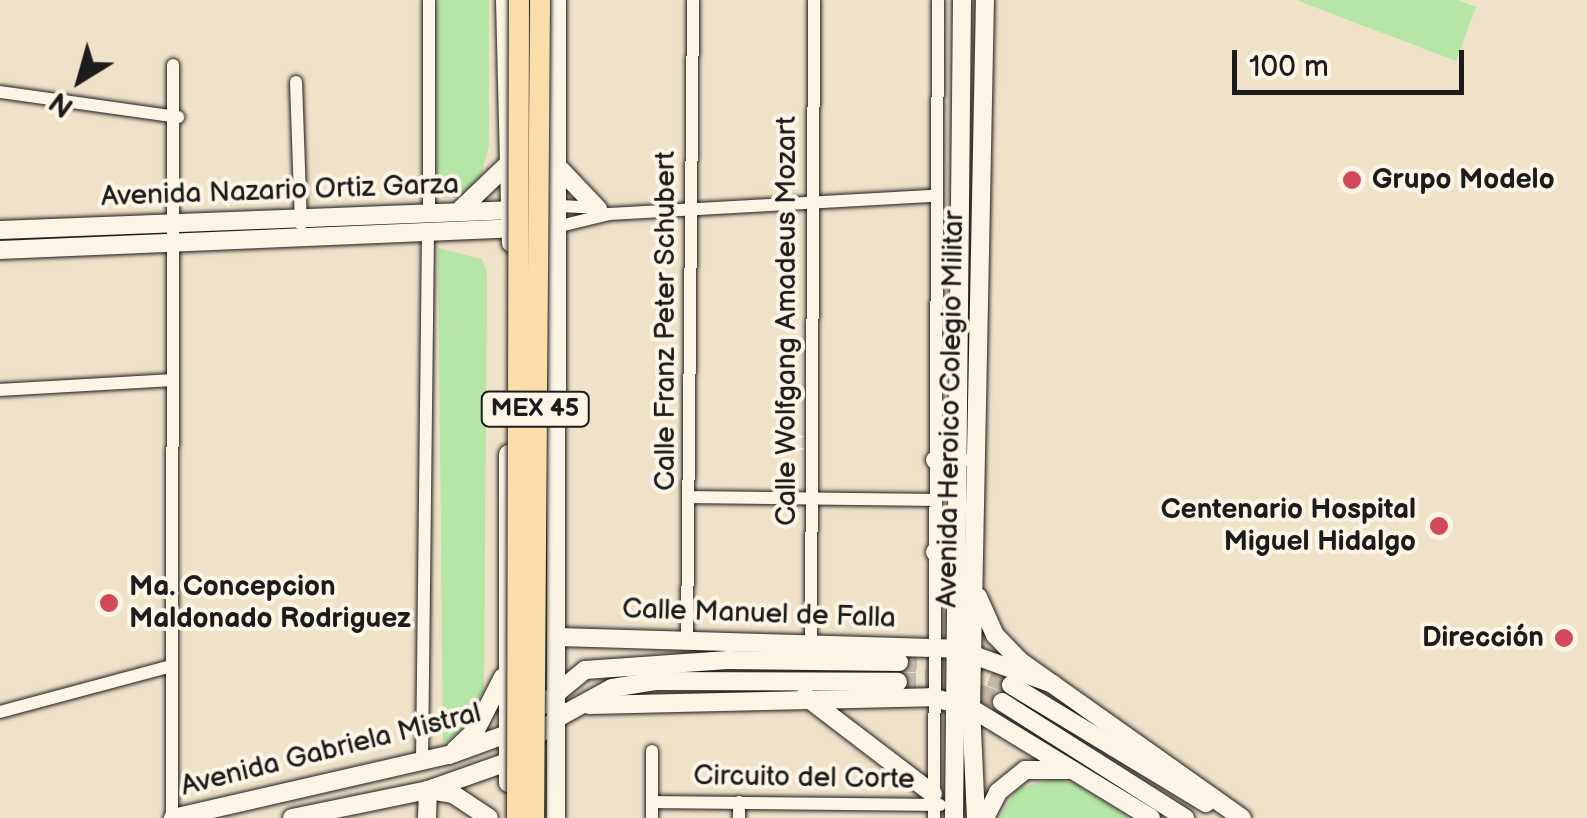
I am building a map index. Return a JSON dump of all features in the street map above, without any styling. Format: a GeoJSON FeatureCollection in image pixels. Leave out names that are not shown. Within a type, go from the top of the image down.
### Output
{"type":"FeatureCollection","features":[{"type":"Feature","properties":{"kind":"main road","name":"MEX 45"},"geometry":{"type":"LineString","coordinates":[[517,818],[520,0]]}},
{"type":"Feature","properties":{"kind":"main road","name":"MEX 45"},"geometry":{"type":"LineString","coordinates":[[534,818],[540,0]]}},
{"type":"Feature","properties":{"kind":"street"},"geometry":{"type":"LineString","coordinates":[[429,0],[429,210]]}},
{"type":"Feature","properties":{"kind":"street"},"geometry":{"type":"LineString","coordinates":[[505,0],[508,818]]}},
{"type":"Feature","properties":{"kind":"street"},"geometry":{"type":"LineString","coordinates":[[556,818],[561,206],[557,0]]}},
{"type":"Feature","properties":{"kind":"street","name":"Calle Franz Peter Schubert"},"geometry":{"type":"LineString","coordinates":[[687,641],[692,498],[689,212],[694,0]]}},
{"type":"Feature","properties":{"kind":"street","name":"Calle Wolfgang Amadeus Mozart"},"geometry":{"type":"LineString","coordinates":[[811,641],[814,0]]}},
{"type":"Feature","properties":{"kind":"street","name":"Avenida Heroico Colegio Militar"},"geometry":{"type":"LineString","coordinates":[[934,806],[931,697],[938,0]]}},
{"type":"Feature","properties":{"kind":"street","name":"Avenida Heroico Colegio Militar"},"geometry":{"type":"LineString","coordinates":[[962,0],[960,553],[976,818]]}},
{"type":"Feature","properties":{"kind":"street","name":"Avenida Heroico Colegio Militar"},"geometry":{"type":"LineString","coordinates":[[954,812],[952,702],[976,592],[985,0]]}},
{"type":"Feature","properties":{"kind":"street"},"geometry":{"type":"LineString","coordinates":[[173,65],[178,117],[168,666],[173,818]]}},
{"type":"Feature","properties":{"kind":"street"},"geometry":{"type":"LineString","coordinates":[[296,82],[302,241]]}},
{"type":"Feature","properties":{"kind":"street"},"geometry":{"type":"LineString","coordinates":[[0,92],[178,117]]}},
{"type":"Feature","properties":{"kind":"street"},"geometry":{"type":"LineString","coordinates":[[458,210],[507,165]]}},
{"type":"Feature","properties":{"kind":"street"},"geometry":{"type":"LineString","coordinates":[[560,169],[604,211]]}},
{"type":"Feature","properties":{"kind":"street"},"geometry":{"type":"LineString","coordinates":[[561,206],[689,212],[935,196]]}},
{"type":"Feature","properties":{"kind":"street","name":"Avenida Nazario Ortiz Garza"},"geometry":{"type":"LineString","coordinates":[[0,230],[174,232],[302,241],[428,233],[508,220],[561,206]]}},
{"type":"Feature","properties":{"kind":"street","name":"Avenida Nazario Ortiz Garza"},"geometry":{"type":"LineString","coordinates":[[0,250],[301,218],[429,210],[458,210],[560,226]]}},
{"type":"Feature","properties":{"kind":"street"},"geometry":{"type":"LineString","coordinates":[[560,226],[604,211]]}},
{"type":"Feature","properties":{"kind":"street"},"geometry":{"type":"LineString","coordinates":[[422,762],[428,233]]}},
{"type":"Feature","properties":{"kind":"street"},"geometry":{"type":"LineString","coordinates":[[0,390],[172,380]]}},
{"type":"Feature","properties":{"kind":"street"},"geometry":{"type":"LineString","coordinates":[[935,460],[960,460]]}},
{"type":"Feature","properties":{"kind":"street"},"geometry":{"type":"LineString","coordinates":[[692,498],[933,500]]}},
{"type":"Feature","properties":{"kind":"street"},"geometry":{"type":"LineString","coordinates":[[935,552],[960,553]]}},
{"type":"Feature","properties":{"kind":"street"},"geometry":{"type":"LineString","coordinates":[[976,592],[995,636],[1053,684],[1242,818]]}},
{"type":"Feature","properties":{"kind":"street"},"geometry":{"type":"LineString","coordinates":[[601,636],[635,665]]}},
{"type":"Feature","properties":{"kind":"street","name":"Calle Manuel de Falla"},"geometry":{"type":"LineString","coordinates":[[558,637],[811,641],[966,651],[1053,684]]}},
{"type":"Feature","properties":{"kind":"street","name":"Avenida Gabriela Mistral"},"geometry":{"type":"LineString","coordinates":[[173,818],[449,756],[507,734],[585,670],[635,665],[899,662]]}},
{"type":"Feature","properties":{"kind":"street"},"geometry":{"type":"LineString","coordinates":[[0,712],[168,666]]}},
{"type":"Feature","properties":{"kind":"street"},"geometry":{"type":"LineString","coordinates":[[449,756],[476,730],[506,672]]}},
{"type":"Feature","properties":{"kind":"street","name":"Avenida Gabriela Mistral"},"geometry":{"type":"LineString","coordinates":[[292,818],[428,790],[507,762],[558,717],[612,688],[656,682],[898,682]]}},
{"type":"Feature","properties":{"kind":"street"},"geometry":{"type":"LineString","coordinates":[[1185,818],[1006,694],[1232,818]]}},
{"type":"Feature","properties":{"kind":"street"},"geometry":{"type":"LineString","coordinates":[[804,696],[934,806]]}},
{"type":"Feature","properties":{"kind":"street"},"geometry":{"type":"LineString","coordinates":[[583,705],[804,696],[931,697],[971,708],[1150,818]]}},
{"type":"Feature","properties":{"kind":"street"},"geometry":{"type":"LineString","coordinates":[[652,751],[652,818]]}},
{"type":"Feature","properties":{"kind":"street"},"geometry":{"type":"LineString","coordinates":[[985,818],[998,792],[1025,770],[1078,772]]}},
{"type":"Feature","properties":{"kind":"street"},"geometry":{"type":"LineString","coordinates":[[427,818],[428,790],[453,794],[488,818]]}},
{"type":"Feature","properties":{"kind":"street","name":"Circuito del Corte"},"geometry":{"type":"LineString","coordinates":[[652,802],[739,802],[828,812],[934,806],[954,812]]}},
{"type":"Feature","properties":{"kind":"street"},"geometry":{"type":"LineString","coordinates":[[739,802],[739,818]]}},
{"type":"Feature","properties":{"kind":"green space"},"geometry":{"type":"Polygon","coordinates":[[[438,0],[489,0],[489,145],[481,176],[464,196],[445,198],[437,196],[438,0]]]}},
{"type":"Feature","properties":{"kind":"green space"},"geometry":{"type":"Polygon","coordinates":[[[1296,0],[1458,0],[1476,7],[1456,61],[1296,0]]]}},
{"type":"Feature","properties":{"kind":"green space"},"geometry":{"type":"Polygon","coordinates":[[[438,248],[482,259],[487,272],[484,692],[468,725],[443,744],[438,248]]]}},
{"type":"Feature","properties":{"kind":"green space"},"geometry":{"type":"Polygon","coordinates":[[[1057,778],[1078,785],[1129,818],[999,818],[1017,789],[1057,778]]]}},
{"type":"Feature","properties":{"kind":"tunnel"},"geometry":{"type":"LineString","coordinates":[[899,662],[965,667],[1011,685]]}},
{"type":"Feature","properties":{"kind":"tunnel"},"geometry":{"type":"LineString","coordinates":[[898,682],[951,682],[1002,702]]}},
{"type":"Feature","properties":{"kind":"place","name":"Grupo Modelo"},"geometry":{"type":"Point","coordinates":[1352,180]}},
{"type":"Feature","properties":{"kind":"place","name":"Centenario Hospital Miguel Hidalgo"},"geometry":{"type":"Point","coordinates":[1439,526]}},
{"type":"Feature","properties":{"kind":"place","name":"Ma. Concepcion Maldonado Rodriguez"},"geometry":{"type":"Point","coordinates":[109,603]}},
{"type":"Feature","properties":{"kind":"place","name":"Dirección"},"geometry":{"type":"Point","coordinates":[1564,638]}}]}
